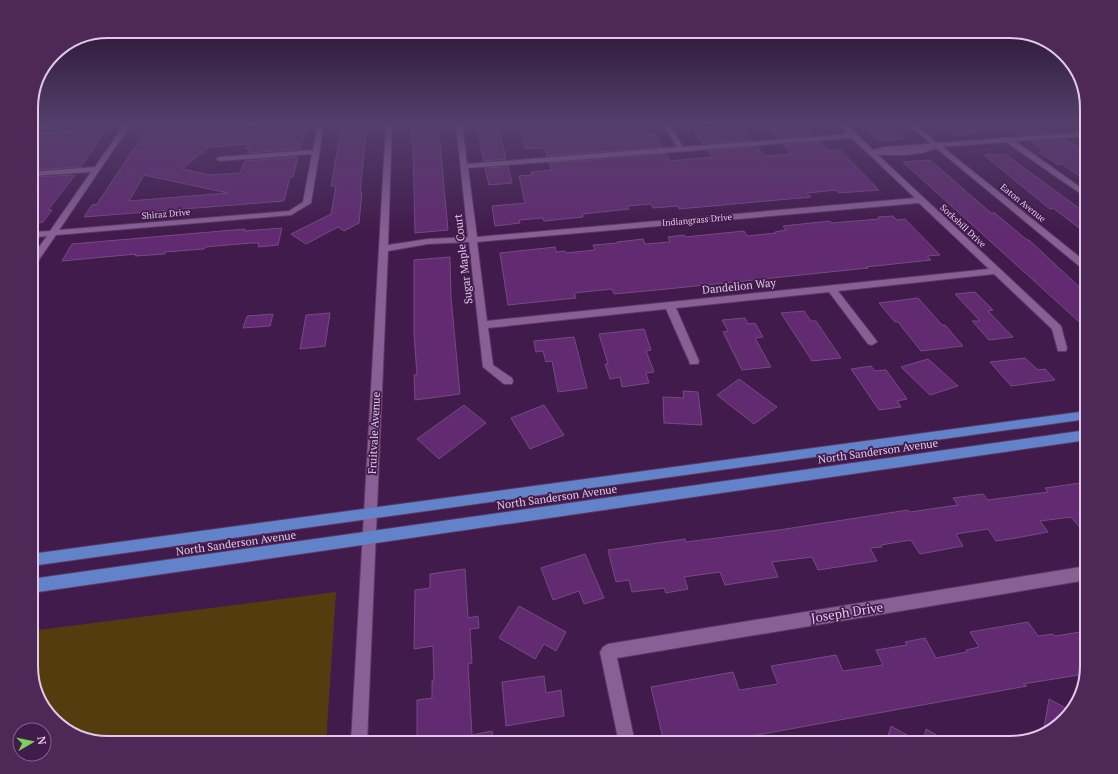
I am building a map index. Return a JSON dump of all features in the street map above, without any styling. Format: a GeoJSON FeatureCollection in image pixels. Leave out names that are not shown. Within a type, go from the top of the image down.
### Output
{"type":"FeatureCollection","features":[{"type":"Feature","properties":{"kind":"highway","name":"North Sanderson Avenue"},"geometry":{"type":"LineString","coordinates":[[38,559],[1080,416]]}},
{"type":"Feature","properties":{"kind":"highway","name":"North Sanderson Avenue"},"geometry":{"type":"LineString","coordinates":[[38,585],[1080,436]]}},
{"type":"Feature","properties":{"kind":"street"},"geometry":{"type":"LineString","coordinates":[[38,255],[102,160]]}},
{"type":"Feature","properties":{"kind":"street","name":"Shiraz Drive"},"geometry":{"type":"LineString","coordinates":[[38,235],[291,213],[307,203],[315,160]]}},
{"type":"Feature","properties":{"kind":"street","name":"Fruitvale Avenue"},"geometry":{"type":"LineString","coordinates":[[359,736],[370,538],[387,160]]}},
{"type":"Feature","properties":{"kind":"street","name":"Sugar Maple Court"},"geometry":{"type":"LineString","coordinates":[[463,160],[488,367],[508,381]]}},
{"type":"Feature","properties":{"kind":"street"},"geometry":{"type":"LineString","coordinates":[[464,166],[539,160]]}},
{"type":"Feature","properties":{"kind":"street","name":"Sorksbill Drive"},"geometry":{"type":"LineString","coordinates":[[879,160],[1057,328],[1062,348]]}},
{"type":"Feature","properties":{"kind":"street","name":"Eaton Avenue"},"geometry":{"type":"LineString","coordinates":[[954,160],[1080,262]]}},
{"type":"Feature","properties":{"kind":"street"},"geometry":{"type":"LineString","coordinates":[[1036,160],[1080,191]]}},
{"type":"Feature","properties":{"kind":"street"},"geometry":{"type":"LineString","coordinates":[[38,173],[96,169]]}},
{"type":"Feature","properties":{"kind":"street","name":"Indiangrass Drive"},"geometry":{"type":"LineString","coordinates":[[383,249],[406,250],[447,246],[473,240],[921,200]]}},
{"type":"Feature","properties":{"kind":"street","name":"Dandelion Way"},"geometry":{"type":"LineString","coordinates":[[483,325],[996,271]]}},
{"type":"Feature","properties":{"kind":"street"},"geometry":{"type":"LineString","coordinates":[[832,288],[872,342]]}},
{"type":"Feature","properties":{"kind":"street"},"geometry":{"type":"LineString","coordinates":[[670,306],[694,361]]}},
{"type":"Feature","properties":{"kind":"street","name":"Joseph Drive"},"geometry":{"type":"LineString","coordinates":[[626,736],[608,652],[1080,574]]}},
{"type":"Feature","properties":{"kind":"shaded area"},"geometry":{"type":"Polygon","coordinates":[[[336,592],[326,736],[108,736],[90,734],[81,731],[62,719],[47,701],[39,680],[38,630],[336,592]]]}},
{"type":"Feature","properties":{"kind":"building"},"geometry":{"type":"Polygon","coordinates":[[[38,160],[86,160],[81,167],[38,170],[38,160]]]}},
{"type":"Feature","properties":{"kind":"building"},"geometry":{"type":"Polygon","coordinates":[[[126,160],[193,160],[182,169],[210,175],[240,173],[245,161],[297,160],[293,177],[290,177],[284,201],[84,217],[92,205],[97,204],[126,160]],[[144,175],[129,201],[228,193],[144,175]]]}},
{"type":"Feature","properties":{"kind":"building"},"geometry":{"type":"Polygon","coordinates":[[[336,160],[363,160],[359,223],[344,231],[338,227],[306,244],[291,234],[331,214],[336,186],[331,186],[336,160]]]}},
{"type":"Feature","properties":{"kind":"building"},"geometry":{"type":"Polygon","coordinates":[[[413,160],[442,160],[448,230],[415,233],[413,160]]]}},
{"type":"Feature","properties":{"kind":"building"},"geometry":{"type":"Polygon","coordinates":[[[586,160],[850,160],[879,190],[839,193],[836,190],[807,193],[811,197],[679,209],[678,206],[653,208],[651,204],[627,206],[629,209],[582,214],[583,217],[544,221],[543,218],[519,220],[520,223],[495,226],[492,206],[525,203],[519,176],[532,175],[531,172],[552,170],[549,163],[586,160]]]}},
{"type":"Feature","properties":{"kind":"building"},"geometry":{"type":"Polygon","coordinates":[[[930,160],[991,213],[995,213],[1027,240],[1029,240],[1080,287],[1080,323],[903,162],[930,160]]]}},
{"type":"Feature","properties":{"kind":"building"},"geometry":{"type":"Polygon","coordinates":[[[990,160],[1013,160],[1080,209],[1080,229],[1053,208],[1050,209],[990,160]]]}},
{"type":"Feature","properties":{"kind":"building"},"geometry":{"type":"Polygon","coordinates":[[[1051,160],[1080,160],[1080,176],[1062,164],[1057,164],[1051,160]]]}},
{"type":"Feature","properties":{"kind":"building"},"geometry":{"type":"Polygon","coordinates":[[[508,166],[512,183],[489,185],[485,168],[508,166]]]}},
{"type":"Feature","properties":{"kind":"building"},"geometry":{"type":"Polygon","coordinates":[[[75,175],[48,210],[52,210],[43,222],[38,222],[38,177],[75,175]]]}},
{"type":"Feature","properties":{"kind":"building"},"geometry":{"type":"Polygon","coordinates":[[[893,216],[897,220],[905,219],[940,255],[927,256],[931,260],[866,267],[868,268],[614,294],[612,289],[574,293],[576,298],[508,305],[500,253],[555,247],[556,252],[565,251],[566,253],[595,250],[593,245],[643,239],[645,244],[670,242],[668,237],[684,235],[685,237],[744,231],[747,236],[776,233],[775,232],[786,230],[783,226],[830,221],[831,223],[879,219],[878,217],[893,216]]]}},
{"type":"Feature","properties":{"kind":"building"},"geometry":{"type":"Polygon","coordinates":[[[282,228],[278,245],[258,247],[259,243],[251,243],[165,252],[165,254],[135,256],[136,254],[62,261],[72,244],[245,229],[244,231],[282,228]]]}},
{"type":"Feature","properties":{"kind":"building"},"geometry":{"type":"Polygon","coordinates":[[[450,257],[451,297],[460,394],[415,400],[414,375],[417,375],[414,334],[414,260],[450,257]]]}},
{"type":"Feature","properties":{"kind":"building"},"geometry":{"type":"Polygon","coordinates":[[[975,292],[993,310],[988,311],[1013,337],[989,340],[972,321],[980,321],[955,294],[975,292]]]}},
{"type":"Feature","properties":{"kind":"building"},"geometry":{"type":"Polygon","coordinates":[[[918,298],[942,325],[945,325],[963,346],[921,351],[898,322],[895,322],[879,303],[918,298]]]}},
{"type":"Feature","properties":{"kind":"building"},"geometry":{"type":"Polygon","coordinates":[[[804,311],[811,321],[816,321],[841,358],[812,361],[781,313],[804,311]]]}},
{"type":"Feature","properties":{"kind":"building"},"geometry":{"type":"Polygon","coordinates":[[[330,313],[325,346],[300,349],[306,315],[330,313]]]}},
{"type":"Feature","properties":{"kind":"building"},"geometry":{"type":"Polygon","coordinates":[[[273,314],[270,326],[243,328],[247,316],[273,314]]]}},
{"type":"Feature","properties":{"kind":"building"},"geometry":{"type":"Polygon","coordinates":[[[745,318],[748,324],[755,323],[763,337],[755,338],[771,367],[742,370],[723,332],[728,331],[722,320],[745,318]]]}},
{"type":"Feature","properties":{"kind":"building"},"geometry":{"type":"Polygon","coordinates":[[[644,329],[651,350],[646,351],[654,372],[646,373],[649,383],[622,387],[620,377],[610,379],[605,364],[608,364],[599,334],[644,329]]]}},
{"type":"Feature","properties":{"kind":"building"},"geometry":{"type":"Polygon","coordinates":[[[574,337],[587,388],[558,392],[552,361],[546,362],[543,351],[536,352],[534,341],[574,337]]]}},
{"type":"Feature","properties":{"kind":"building"},"geometry":{"type":"Polygon","coordinates":[[[1025,358],[1038,370],[1045,369],[1055,380],[1011,386],[990,362],[1025,358]]]}},
{"type":"Feature","properties":{"kind":"building"},"geometry":{"type":"Polygon","coordinates":[[[928,359],[958,386],[930,395],[901,367],[928,359]]]}},
{"type":"Feature","properties":{"kind":"building"},"geometry":{"type":"Polygon","coordinates":[[[871,366],[875,371],[886,370],[907,399],[897,401],[901,407],[879,410],[851,369],[871,366]]]}},
{"type":"Feature","properties":{"kind":"building"},"geometry":{"type":"Polygon","coordinates":[[[739,379],[777,407],[754,424],[717,395],[739,379]]]}},
{"type":"Feature","properties":{"kind":"building"},"geometry":{"type":"Polygon","coordinates":[[[683,391],[698,392],[702,425],[664,423],[663,397],[684,398],[683,391]]]}},
{"type":"Feature","properties":{"kind":"building"},"geometry":{"type":"Polygon","coordinates":[[[464,405],[486,423],[439,459],[417,439],[464,405]]]}},
{"type":"Feature","properties":{"kind":"building"},"geometry":{"type":"Polygon","coordinates":[[[544,405],[564,435],[530,449],[511,418],[544,405]]]}},
{"type":"Feature","properties":{"kind":"building"},"geometry":{"type":"Polygon","coordinates":[[[1080,483],[1080,528],[1071,517],[1040,521],[1048,532],[996,541],[988,529],[956,534],[963,546],[920,554],[911,540],[881,545],[882,547],[870,548],[877,561],[818,570],[812,557],[772,562],[778,577],[725,585],[720,572],[684,577],[688,589],[666,593],[664,588],[632,592],[629,580],[616,582],[608,550],[685,539],[686,542],[779,530],[908,510],[910,512],[958,505],[953,498],[983,494],[988,500],[1048,492],[1045,488],[1080,483]]]}},
{"type":"Feature","properties":{"kind":"building"},"geometry":{"type":"Polygon","coordinates":[[[585,554],[604,598],[584,604],[579,591],[553,600],[541,568],[585,554]]]}},
{"type":"Feature","properties":{"kind":"building"},"geometry":{"type":"Polygon","coordinates":[[[465,569],[468,618],[478,616],[479,628],[470,629],[472,663],[468,664],[472,735],[492,731],[493,736],[417,736],[417,700],[432,698],[432,681],[434,680],[433,646],[414,649],[415,590],[430,588],[430,574],[465,569]]]}},
{"type":"Feature","properties":{"kind":"building"},"geometry":{"type":"Polygon","coordinates":[[[519,606],[566,632],[556,651],[544,644],[535,659],[499,638],[519,606]]]}},
{"type":"Feature","properties":{"kind":"building"},"geometry":{"type":"Polygon","coordinates":[[[1028,622],[1038,636],[1053,634],[1055,636],[1080,632],[1079,675],[1023,684],[1027,686],[752,736],[662,736],[651,687],[733,672],[739,690],[778,684],[771,666],[836,655],[843,671],[883,665],[876,650],[907,645],[905,642],[925,638],[936,658],[967,652],[966,650],[979,647],[970,632],[1028,622]]]}},
{"type":"Feature","properties":{"kind":"building"},"geometry":{"type":"Polygon","coordinates":[[[544,676],[546,693],[561,690],[564,716],[506,726],[502,682],[544,676]]]}},
{"type":"Feature","properties":{"kind":"building"},"geometry":{"type":"Polygon","coordinates":[[[1049,699],[1066,708],[1056,719],[1044,727],[1049,699]]]}},
{"type":"Feature","properties":{"kind":"building"},"geometry":{"type":"Polygon","coordinates":[[[891,726],[909,736],[888,736],[891,726]]]}},
{"type":"Feature","properties":{"kind":"building"},"geometry":{"type":"Polygon","coordinates":[[[926,729],[938,736],[924,736],[926,729]]]}}]}
